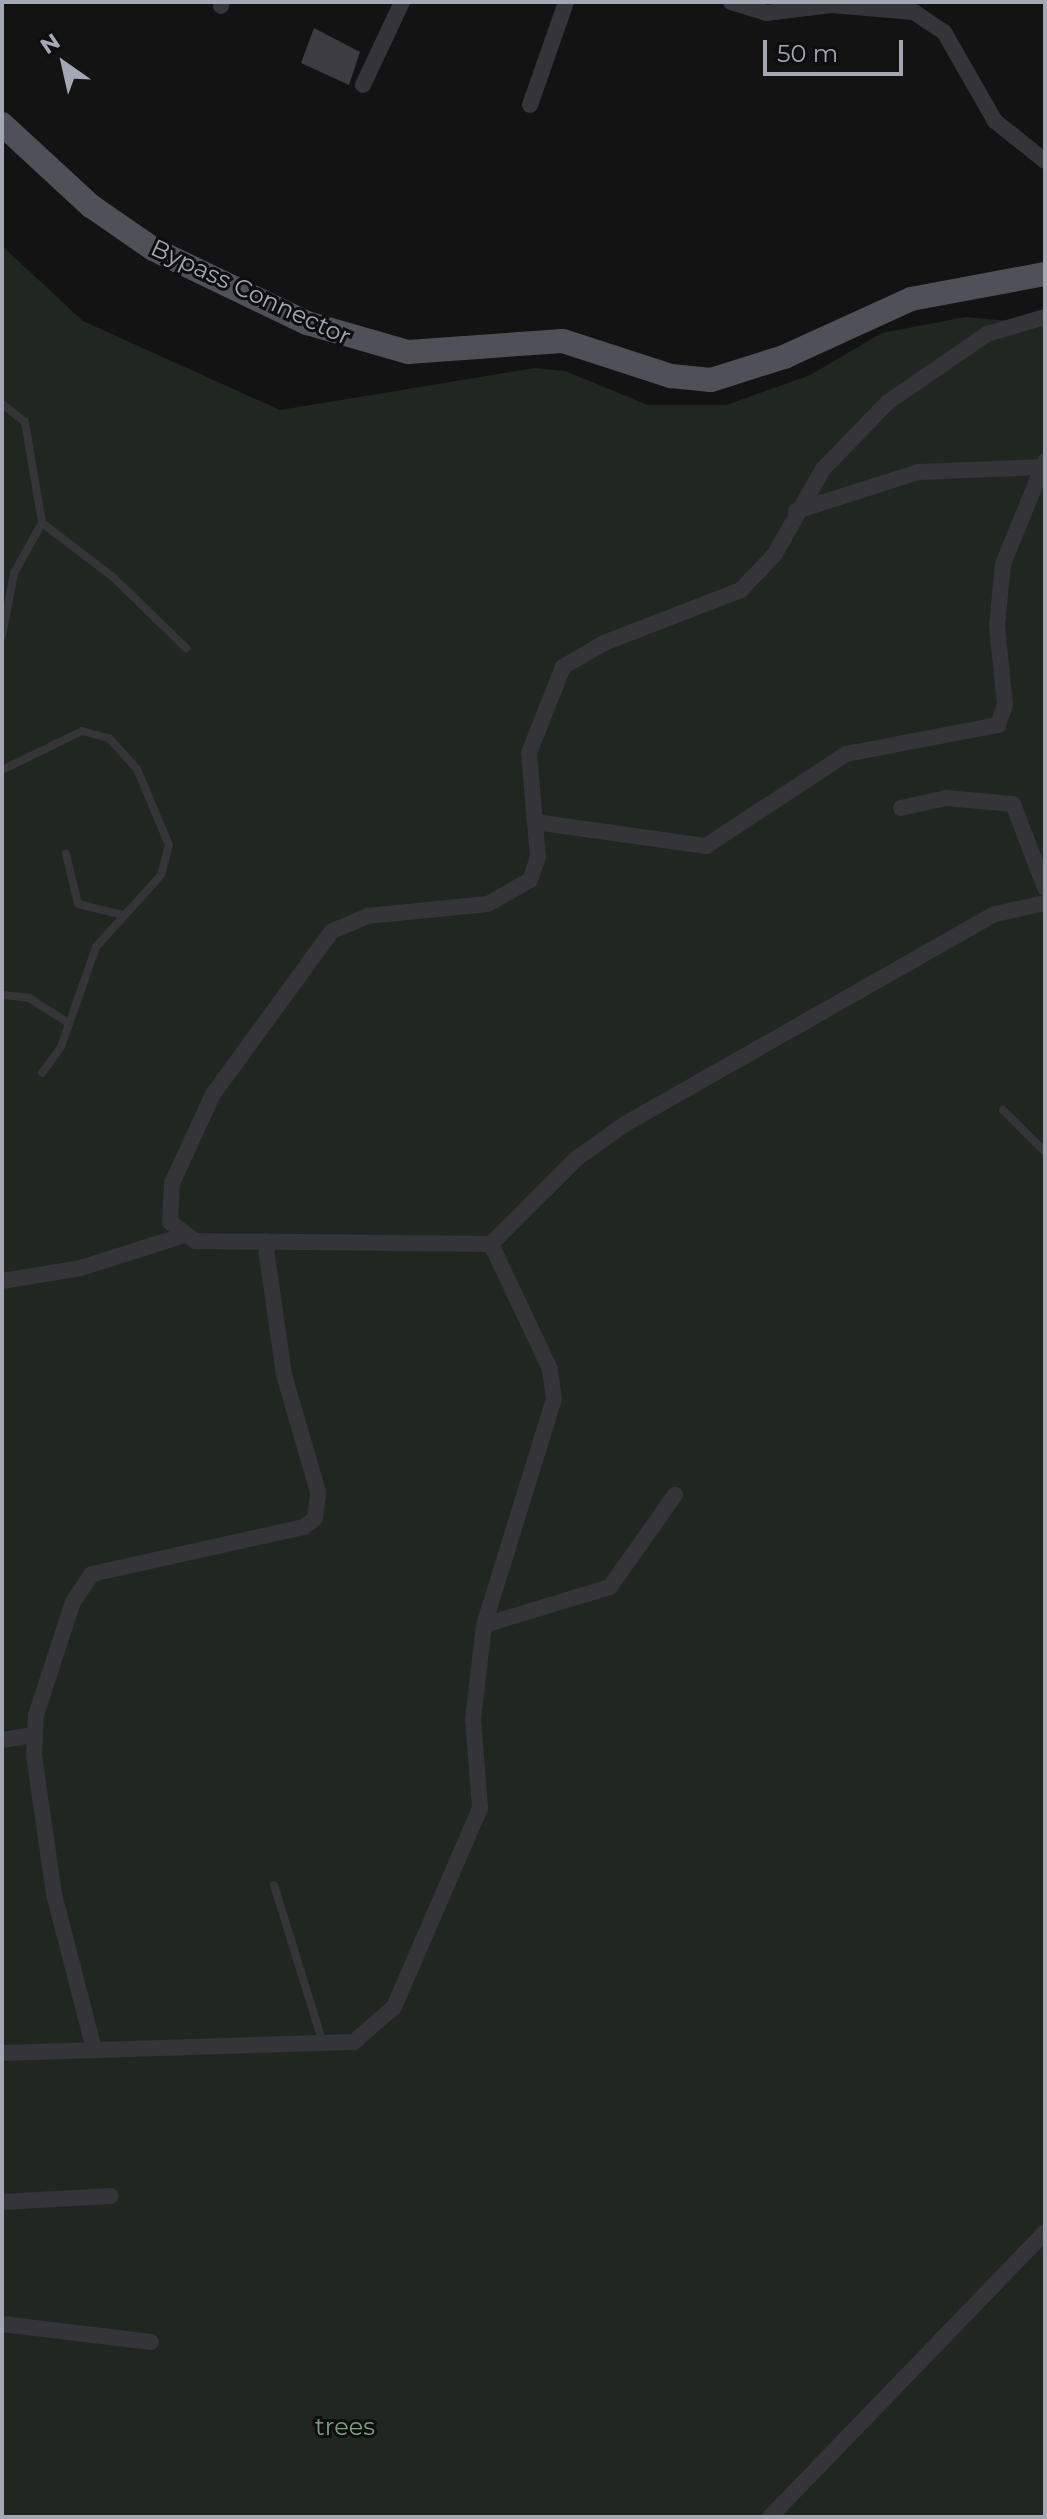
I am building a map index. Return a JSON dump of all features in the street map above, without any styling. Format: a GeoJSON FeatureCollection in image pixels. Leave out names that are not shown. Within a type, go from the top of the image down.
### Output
{"type":"FeatureCollection","features":[{"type":"Feature","properties":{"kind":"main road","name":"Bypass Connector"},"geometry":{"type":"LineString","coordinates":[[2,124],[91,206],[153,249],[307,323],[408,352],[563,341],[671,376],[711,380],[784,357],[911,299],[1045,274]]}},
{"type":"Feature","properties":{"kind":"street"},"geometry":{"type":"LineString","coordinates":[[363,85],[402,2]]}},
{"type":"Feature","properties":{"kind":"street"},"geometry":{"type":"LineString","coordinates":[[530,105],[566,2]]}},
{"type":"Feature","properties":{"kind":"street"},"geometry":{"type":"LineString","coordinates":[[731,2],[766,13],[852,5],[914,12],[944,32],[995,121],[1045,161]]}},
{"type":"Feature","properties":{"kind":"street"},"geometry":{"type":"LineString","coordinates":[[182,1236],[166,1207],[186,1145],[232,1063],[332,931],[368,916],[442,912],[510,896],[536,870],[529,753],[563,667],[604,643],[741,590],[775,554],[796,511],[823,469],[888,402],[987,334],[1045,317]]}},
{"type":"Feature","properties":{"kind":"street"},"geometry":{"type":"LineString","coordinates":[[535,822],[706,846],[846,754],[998,725],[1005,705],[997,626],[1003,564],[1044,464],[919,472],[796,511]]}},
{"type":"Feature","properties":{"kind":"street"},"geometry":{"type":"LineString","coordinates":[[901,808],[946,798],[1013,804],[1045,888]]}},
{"type":"Feature","properties":{"kind":"street"},"geometry":{"type":"LineString","coordinates":[[2,1281],[81,1268],[182,1236],[265,1241],[491,1244],[577,1158],[625,1124],[995,914],[1045,903]]}},
{"type":"Feature","properties":{"kind":"street"},"geometry":{"type":"LineString","coordinates":[[94,2049],[54,1894],[35,1735],[63,1629],[92,1574],[304,1527],[320,1508],[284,1375],[265,1241]]}},
{"type":"Feature","properties":{"kind":"street"},"geometry":{"type":"LineString","coordinates":[[2,2053],[354,2042],[394,2007],[480,1808],[473,1719],[484,1625],[555,1384],[491,1244]]}},
{"type":"Feature","properties":{"kind":"street"},"geometry":{"type":"LineString","coordinates":[[484,1625],[610,1587],[675,1495]]}},
{"type":"Feature","properties":{"kind":"street"},"geometry":{"type":"LineString","coordinates":[[2,1740],[35,1735]]}},
{"type":"Feature","properties":{"kind":"street"},"geometry":{"type":"LineString","coordinates":[[2,2202],[111,2196]]}},
{"type":"Feature","properties":{"kind":"street"},"geometry":{"type":"LineString","coordinates":[[770,2517],[1045,2232]]}},
{"type":"Feature","properties":{"kind":"street"},"geometry":{"type":"LineString","coordinates":[[2,2324],[151,2342]]}},
{"type":"Feature","properties":{"kind":"lane"},"geometry":{"type":"LineString","coordinates":[[2,404],[25,422],[42,523],[14,573],[2,636]]}},
{"type":"Feature","properties":{"kind":"lane"},"geometry":{"type":"LineString","coordinates":[[42,523],[113,577],[186,648]]}},
{"type":"Feature","properties":{"kind":"lane"},"geometry":{"type":"LineString","coordinates":[[2,770],[82,731],[120,746],[169,845],[161,875],[96,947],[54,1063],[42,1073]]}},
{"type":"Feature","properties":{"kind":"lane"},"geometry":{"type":"LineString","coordinates":[[66,854],[78,904],[123,915]]}},
{"type":"Feature","properties":{"kind":"lane"},"geometry":{"type":"LineString","coordinates":[[2,995],[29,998],[67,1022]]}},
{"type":"Feature","properties":{"kind":"lane"},"geometry":{"type":"LineString","coordinates":[[1003,1110],[1045,1152]]}},
{"type":"Feature","properties":{"kind":"lane"},"geometry":{"type":"LineString","coordinates":[[274,1885],[323,2043]]}},
{"type":"Feature","properties":{"kind":"green space","name":"trees"},"geometry":{"type":"Polygon","coordinates":[[[2,246],[83,321],[280,410],[534,368],[565,371],[648,405],[726,405],[810,375],[882,333],[965,317],[1045,324],[1045,2517],[2,2517],[2,246]]]}},
{"type":"Feature","properties":{"kind":"building"},"geometry":{"type":"Polygon","coordinates":[[[314,28],[360,52],[349,85],[301,63],[314,28]]]}}]}
